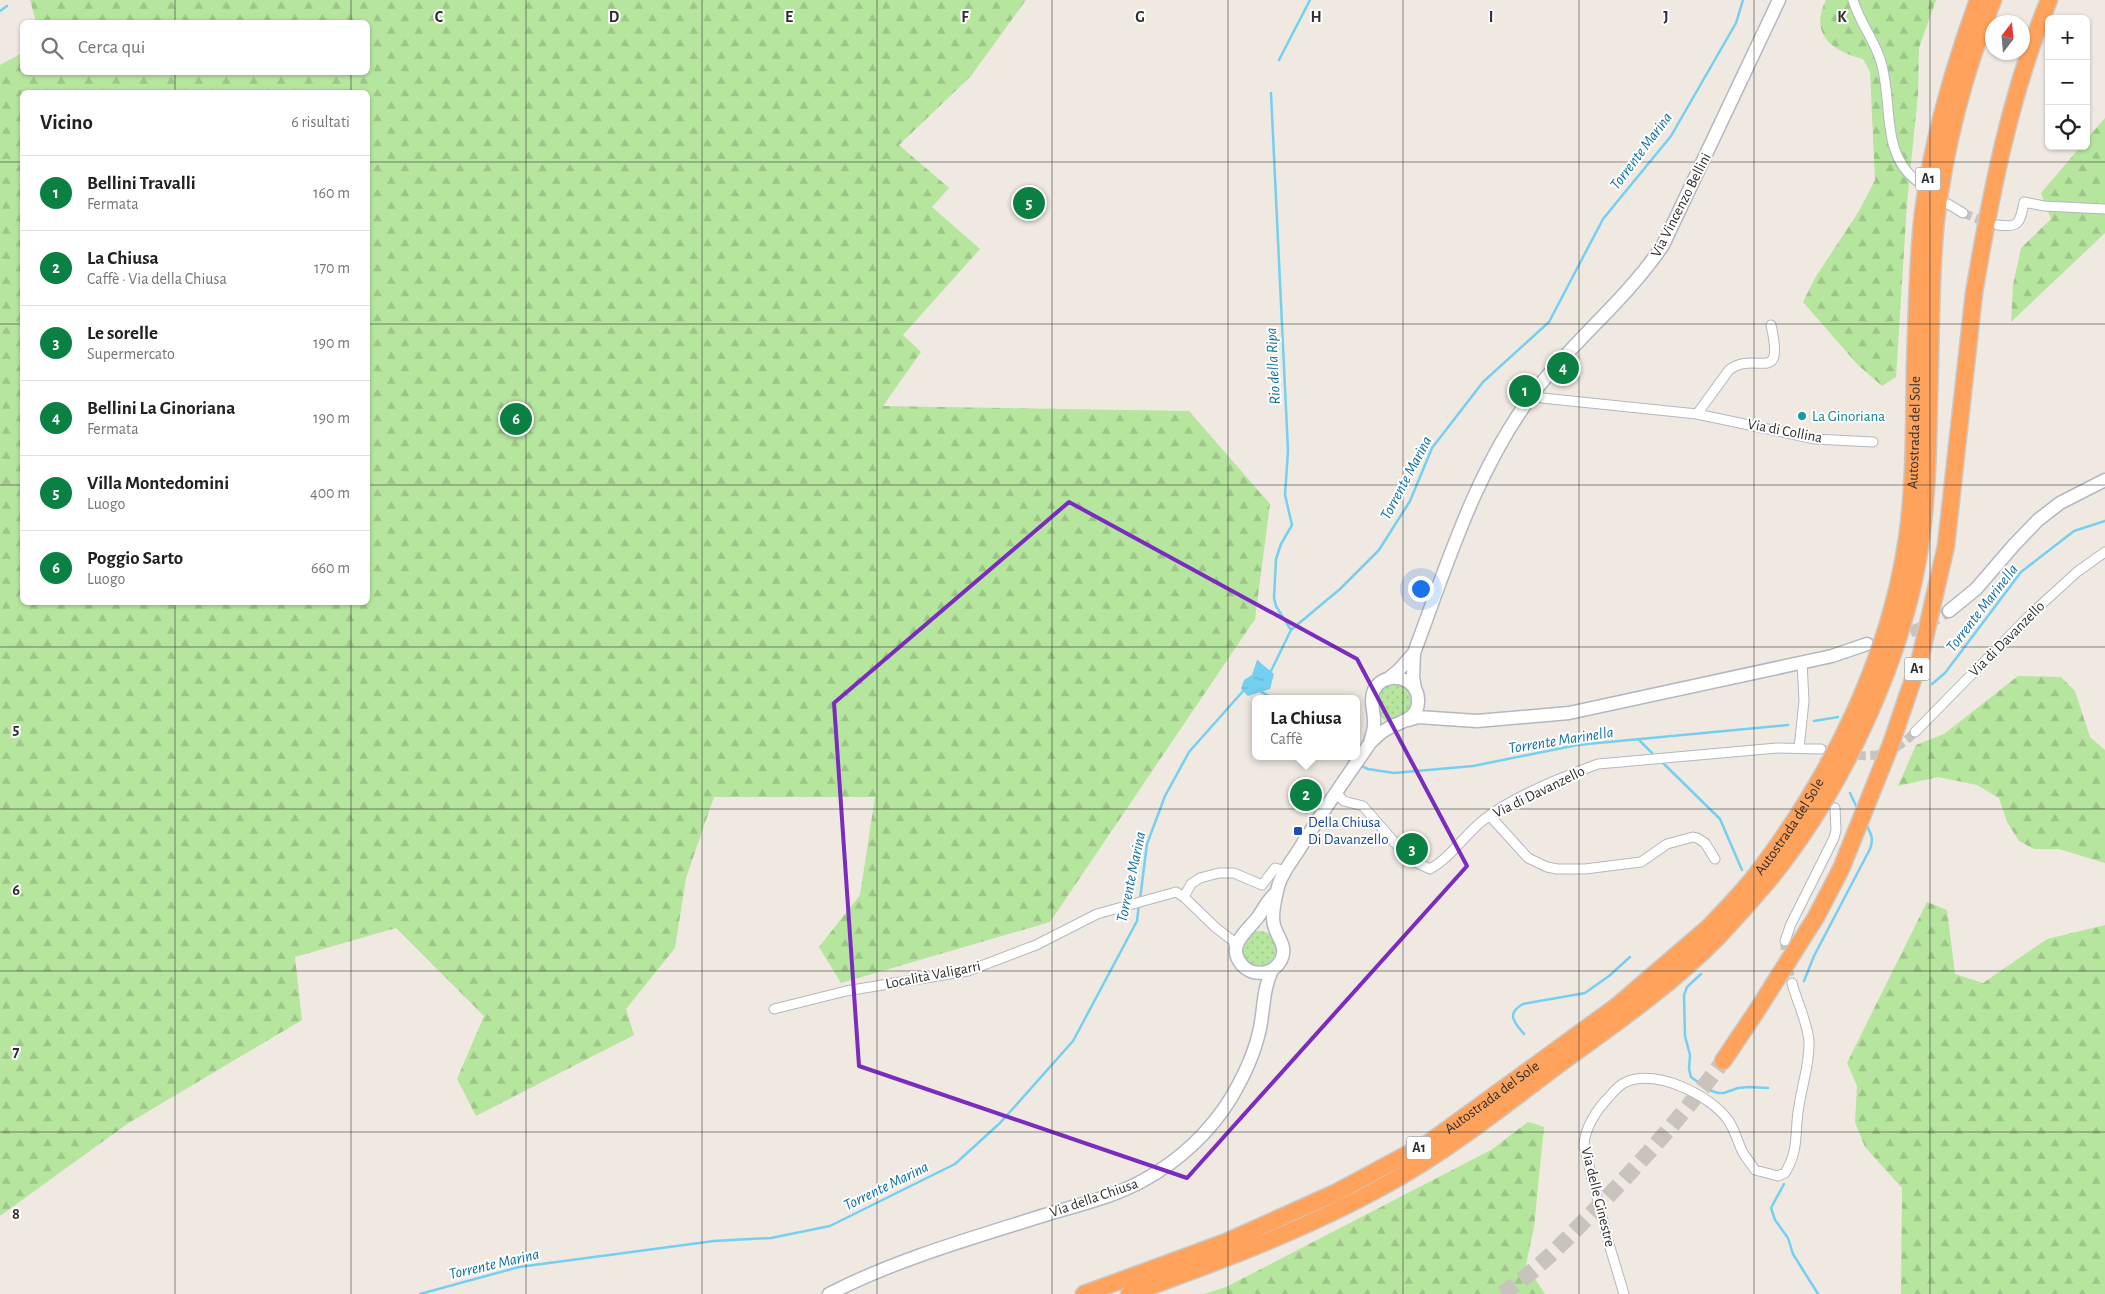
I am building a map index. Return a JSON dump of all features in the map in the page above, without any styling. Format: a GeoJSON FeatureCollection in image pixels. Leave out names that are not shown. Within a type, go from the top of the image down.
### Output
{"type":"FeatureCollection","features":[{"type":"Feature","properties":{"kind":"highway","name":"Autostrada del Sole"},"geometry":{"type":"LineString","coordinates":[[1923,365],[1919,272],[1923,214],[1929,174],[1947,92],[1978,0]]}},
{"type":"Feature","properties":{"kind":"highway","name":"Autostrada del Sole"},"geometry":{"type":"LineString","coordinates":[[1129,1294],[1228,1259],[1335,1212],[1390,1183],[1440,1152],[1627,1015],[1690,966],[1806,805],[1841,740],[1871,673],[1897,594],[1907,538],[1942,177],[1970,67],[1993,0]]}},
{"type":"Feature","properties":{"kind":"highway","name":"A1"},"geometry":{"type":"LineString","coordinates":[[1723,1061],[1816,917],[1841,869],[1891,744],[1920,659],[1946,546],[1974,293],[2002,147],[2033,38],[2049,0]]}},
{"type":"Feature","properties":{"kind":"highway","name":"Autostrada del Sole"},"geometry":{"type":"LineString","coordinates":[[1084,1294],[1226,1242],[1335,1193],[1430,1142],[1617,1006],[1714,932]]}},
{"type":"Feature","properties":{"kind":"main road","name":"Via Vincenzo Bellini"},"geometry":{"type":"LineString","coordinates":[[1416,694],[1413,677],[1414,652],[1476,488],[1510,426],[1534,392],[1558,363],[1640,276],[1663,245],[1779,0]]}},
{"type":"Feature","properties":{"kind":"main road"},"geometry":{"type":"LineString","coordinates":[[1949,611],[1976,589],[2038,520],[2060,503],[2105,480]]}},
{"type":"Feature","properties":{"kind":"main road"},"geometry":{"type":"LineString","coordinates":[[1373,708],[1380,718],[1385,721],[1402,722],[1418,717],[1476,721],[1569,713],[1832,656],[1867,644]]}},
{"type":"Feature","properties":{"kind":"main road","name":"Via Vincenzo Bellini"},"geometry":{"type":"LineString","coordinates":[[1388,679],[1399,670],[1414,652]]}},
{"type":"Feature","properties":{"kind":"main road"},"geometry":{"type":"LineString","coordinates":[[1388,679],[1400,678],[1406,680],[1416,694],[1432,710],[1448,719]]}},
{"type":"Feature","properties":{"kind":"main road","name":"Via della Chiusa"},"geometry":{"type":"LineString","coordinates":[[1367,747],[1374,725],[1372,702],[1374,690],[1388,679]]}},
{"type":"Feature","properties":{"kind":"main road"},"geometry":{"type":"LineString","coordinates":[[1402,722],[1416,711],[1416,694]]}},
{"type":"Feature","properties":{"kind":"main road","name":"Via della Chiusa"},"geometry":{"type":"LineString","coordinates":[[1360,757],[1367,747],[1385,730],[1402,722]]}},
{"type":"Feature","properties":{"kind":"main road","name":"Via della Chiusa"},"geometry":{"type":"LineString","coordinates":[[828,1294],[856,1280],[920,1255],[1124,1190],[1164,1168],[1187,1150],[1212,1125],[1230,1099],[1252,1055],[1260,1027],[1263,996],[1272,970],[1277,966],[1283,955],[1282,943],[1276,932],[1273,916],[1276,893],[1286,871],[1358,760]]}},
{"type":"Feature","properties":{"kind":"main road","name":"Via della Chiusa"},"geometry":{"type":"LineString","coordinates":[[1236,950],[1237,944],[1245,931],[1257,919],[1271,897],[1276,893]]}},
{"type":"Feature","properties":{"kind":"main road"},"geometry":{"type":"LineString","coordinates":[[1245,931],[1253,927],[1266,926],[1276,932]]}},
{"type":"Feature","properties":{"kind":"main road"},"geometry":{"type":"LineString","coordinates":[[1236,950],[1240,961],[1248,970],[1257,989],[1263,996]]}},
{"type":"Feature","properties":{"kind":"main road"},"geometry":{"type":"LineString","coordinates":[[1248,970],[1260,973],[1272,970]]}},
{"type":"Feature","properties":{"kind":"street"},"geometry":{"type":"LineString","coordinates":[[1853,0],[1875,45],[1881,62],[1890,126],[1896,153],[1907,172],[1917,181]]}},
{"type":"Feature","properties":{"kind":"street"},"geometry":{"type":"LineString","coordinates":[[1998,225],[2012,226],[2017,224],[2020,220],[2024,202],[2044,206],[2105,209]]}},
{"type":"Feature","properties":{"kind":"street"},"geometry":{"type":"LineString","coordinates":[[1948,204],[1963,213]]}},
{"type":"Feature","properties":{"kind":"street"},"geometry":{"type":"LineString","coordinates":[[1697,414],[1729,370],[1736,365],[1767,364],[1773,361],[1775,343],[1771,325]]}},
{"type":"Feature","properties":{"kind":"street","name":"Via di Collina"},"geometry":{"type":"LineString","coordinates":[[1534,392],[1542,398],[1697,414],[1815,439],[1873,442]]}},
{"type":"Feature","properties":{"kind":"street","name":"Via di Davanzello"},"geometry":{"type":"LineString","coordinates":[[1915,732],[2032,613],[2077,572],[2105,552]]}},
{"type":"Feature","properties":{"kind":"street"},"geometry":{"type":"LineString","coordinates":[[1799,748],[1804,701],[1802,662]]}},
{"type":"Feature","properties":{"kind":"street","name":"Via di Davanzello"},"geometry":{"type":"LineString","coordinates":[[1336,793],[1344,801],[1362,806],[1409,859],[1430,869],[1441,862],[1470,832],[1490,816],[1521,798],[1575,772],[1598,764],[1777,748],[1822,749]]}},
{"type":"Feature","properties":{"kind":"street"},"geometry":{"type":"LineString","coordinates":[[1784,941],[1829,852],[1836,830],[1835,808]]}},
{"type":"Feature","properties":{"kind":"street"},"geometry":{"type":"LineString","coordinates":[[1490,816],[1528,858],[1547,867],[1557,869],[1585,869],[1641,862],[1667,844],[1692,837],[1705,843],[1716,859]]}},
{"type":"Feature","properties":{"kind":"street"},"geometry":{"type":"LineString","coordinates":[[1236,950],[1233,942],[1214,927],[1184,896],[1191,884],[1200,878],[1219,873],[1234,873],[1262,885],[1275,868],[1286,871]]}},
{"type":"Feature","properties":{"kind":"street","name":"Località Valigarri"},"geometry":{"type":"LineString","coordinates":[[774,1009],[846,991],[968,971],[1036,945],[1097,914],[1169,893],[1176,892],[1184,896]]}},
{"type":"Feature","properties":{"kind":"street"},"geometry":{"type":"LineString","coordinates":[[1224,933],[1245,931]]}},
{"type":"Feature","properties":{"kind":"street","name":"Via delle Ginestre"},"geometry":{"type":"LineString","coordinates":[[1624,1294],[1604,1226],[1584,1146],[1584,1139],[1603,1103],[1624,1082],[1645,1079],[1665,1080],[1688,1090],[1716,1106],[1735,1131],[1743,1152],[1755,1170],[1778,1176],[1785,1173],[1796,1148],[1798,1108],[1808,1060],[1809,1041],[1792,982]]}},
{"type":"Feature","properties":{"kind":"highlighted area"},"geometry":{"type":"Polygon","coordinates":[[[1069,502],[1357,659],[1467,866],[1187,1178],[859,1066],[834,703],[1069,502]]]}},
{"type":"Feature","properties":{"kind":"green space"},"geometry":{"type":"Polygon","coordinates":[[[30,0],[1026,0],[971,76],[899,145],[949,188],[932,207],[980,249],[903,335],[921,352],[883,406],[1189,411],[1270,504],[1255,619],[1050,922],[841,983],[819,947],[860,895],[875,797],[714,797],[686,878],[675,948],[626,1009],[634,1035],[476,1116],[457,1079],[484,1016],[396,928],[295,957],[302,1020],[127,1124],[0,1216],[0,65],[20,54],[20,75],[370,75],[370,20],[35,20],[30,0]]]}},
{"type":"Feature","properties":{"kind":"green space"},"geometry":{"type":"Polygon","coordinates":[[[1826,0],[1936,0],[1919,48],[1918,94],[1907,203],[1896,377],[1882,386],[1858,365],[1803,302],[1815,278],[1859,211],[1875,180],[1870,72],[1863,59],[1842,51],[1826,39],[1820,22],[1821,12],[1826,0]]]}},
{"type":"Feature","properties":{"kind":"green space"},"geometry":{"type":"Polygon","coordinates":[[[2105,118],[2105,233],[2011,322],[2013,285],[2021,248],[2051,219],[2041,193],[2078,150],[2090,150],[2090,135],[2105,118]]]}},
{"type":"Feature","properties":{"kind":"green space"},"geometry":{"type":"Polygon","coordinates":[[[2018,676],[2061,677],[2075,691],[2090,737],[2105,750],[2105,863],[2059,849],[2034,849],[2019,841],[2007,822],[1999,798],[1977,785],[1938,777],[1898,786],[1916,745],[1944,734],[2018,676]]]}},
{"type":"Feature","properties":{"kind":"green space"},"geometry":{"type":"Polygon","coordinates":[[[1406,680],[1418,705],[1391,723],[1381,717],[1372,702],[1378,685],[1406,680]]]}},
{"type":"Feature","properties":{"kind":"green space"},"geometry":{"type":"Polygon","coordinates":[[[1927,902],[1947,910],[1955,974],[1983,983],[2047,939],[2105,925],[2105,1294],[1901,1294],[1902,1188],[1865,1147],[1855,1122],[1857,1086],[1847,1063],[1927,902]]]}},
{"type":"Feature","properties":{"kind":"green space"},"geometry":{"type":"Polygon","coordinates":[[[1259,931],[1272,936],[1277,949],[1272,962],[1259,967],[1246,962],[1241,949],[1246,936],[1259,931]]]}},
{"type":"Feature","properties":{"kind":"green space"},"geometry":{"type":"Polygon","coordinates":[[[1528,1122],[1544,1127],[1534,1227],[1526,1265],[1545,1294],[1204,1294],[1226,1287],[1491,1150],[1528,1122]]]}},
{"type":"Feature","properties":{"kind":"water"},"geometry":{"type":"Polygon","coordinates":[[[1257,660],[1274,674],[1270,689],[1248,696],[1241,689],[1244,680],[1252,675],[1257,660]]]}},
{"type":"Feature","properties":{"kind":"waterway","name":"Rio della Ripa"},"geometry":{"type":"LineString","coordinates":[[1279,60],[1310,0]]}},
{"type":"Feature","properties":{"kind":"waterway","name":"Torrente Marina"},"geometry":{"type":"LineString","coordinates":[[1269,672],[1291,630],[1340,589],[1379,550],[1410,501],[1432,448],[1483,382],[1549,322],[1603,219],[1671,136],[1736,23],[1743,0]]}},
{"type":"Feature","properties":{"kind":"waterway"},"geometry":{"type":"LineString","coordinates":[[0,11],[7,6]]}},
{"type":"Feature","properties":{"kind":"waterway","name":"Rio della Ripa"},"geometry":{"type":"LineString","coordinates":[[1271,93],[1288,451],[1285,495],[1292,525],[1281,544],[1276,559],[1274,598],[1276,606],[1291,630]]}},
{"type":"Feature","properties":{"kind":"waterway","name":"Torrente Marinella"},"geometry":{"type":"LineString","coordinates":[[1932,684],[1945,673],[2021,572],[2074,531],[2105,521]]}},
{"type":"Feature","properties":{"kind":"waterway","name":"Torrente Marina"},"geometry":{"type":"LineString","coordinates":[[1140,899],[1147,844],[1165,796],[1189,752],[1244,690]]}},
{"type":"Feature","properties":{"kind":"waterway","name":"Torrente Marinella"},"geometry":{"type":"LineString","coordinates":[[1260,691],[1267,695]]}},
{"type":"Feature","properties":{"kind":"waterway","name":"Torrente Marinella"},"geometry":{"type":"LineString","coordinates":[[1814,721],[1838,717]]}},
{"type":"Feature","properties":{"kind":"waterway","name":"Torrente Marinella"},"geometry":{"type":"LineString","coordinates":[[1359,765],[1368,769],[1394,773],[1473,766],[1577,745],[1788,725]]}},
{"type":"Feature","properties":{"kind":"waterway"},"geometry":{"type":"LineString","coordinates":[[1639,740],[1652,753]]}},
{"type":"Feature","properties":{"kind":"waterway"},"geometry":{"type":"LineString","coordinates":[[1663,763],[1720,819],[1742,870]]}},
{"type":"Feature","properties":{"kind":"waterway"},"geometry":{"type":"LineString","coordinates":[[1850,793],[1858,810]]}},
{"type":"Feature","properties":{"kind":"waterway"},"geometry":{"type":"LineString","coordinates":[[1804,981],[1814,956],[1870,849],[1872,842],[1866,824]]}},
{"type":"Feature","properties":{"kind":"waterway","name":"Torrente Marina"},"geometry":{"type":"LineString","coordinates":[[420,1294],[519,1267],[714,1241],[771,1238],[830,1226],[955,1164],[1000,1123],[1073,1041],[1137,921],[1139,904]]}},
{"type":"Feature","properties":{"kind":"waterway"},"geometry":{"type":"LineString","coordinates":[[1524,1034],[1513,1019],[1514,1011],[1523,1004],[1585,993],[1609,976],[1630,957]]}},
{"type":"Feature","properties":{"kind":"waterway"},"geometry":{"type":"LineString","coordinates":[[1701,974],[1687,987],[1684,995],[1685,1036],[1690,1055],[1689,1069],[1691,1077],[1709,1090],[1718,1093],[1738,1088],[1768,1088]]}},
{"type":"Feature","properties":{"kind":"waterway"},"geometry":{"type":"LineString","coordinates":[[1784,1184],[1771,1208],[1775,1220],[1788,1238],[1793,1254],[1818,1294]]}},
{"type":"Feature","properties":{"kind":"tunnel"},"geometry":{"type":"LineString","coordinates":[[1963,213],[1988,223]]}},
{"type":"Feature","properties":{"kind":"tunnel"},"geometry":{"type":"LineString","coordinates":[[1893,636],[1919,629],[1949,611]]}},
{"type":"Feature","properties":{"kind":"tunnel"},"geometry":{"type":"LineString","coordinates":[[1826,766],[1821,749],[1871,756],[1892,750],[1915,732]]}},
{"type":"Feature","properties":{"kind":"tunnel"},"geometry":{"type":"LineString","coordinates":[[1785,941],[1785,958],[1792,983]]}},
{"type":"Feature","properties":{"kind":"tunnel"},"geometry":{"type":"LineString","coordinates":[[1502,1294],[1547,1258],[1606,1199],[1675,1122],[1723,1061]]}},
{"type":"Feature","properties":{"kind":"place","name":"Villa Montedomini"},"geometry":{"type":"Point","coordinates":[1029,203]}},
{"type":"Feature","properties":{"kind":"place","name":"Bellini La Ginoriana"},"geometry":{"type":"Point","coordinates":[1563,368]}},
{"type":"Feature","properties":{"kind":"place","name":"Bellini Travalli"},"geometry":{"type":"Point","coordinates":[1525,391]}},
{"type":"Feature","properties":{"kind":"place","name":"La Ginoriana"},"geometry":{"type":"Point","coordinates":[1802,416]}},
{"type":"Feature","properties":{"kind":"place","name":"Poggio Sarto"},"geometry":{"type":"Point","coordinates":[516,419]}},
{"type":"Feature","properties":{"kind":"place","name":"La Chiusa"},"geometry":{"type":"Point","coordinates":[1306,795]}},
{"type":"Feature","properties":{"kind":"place","name":"Della Chiusa Di Davanzello"},"geometry":{"type":"Point","coordinates":[1298,831]}},
{"type":"Feature","properties":{"kind":"place","name":"Le sorelle"},"geometry":{"type":"Point","coordinates":[1412,849]}}]}
